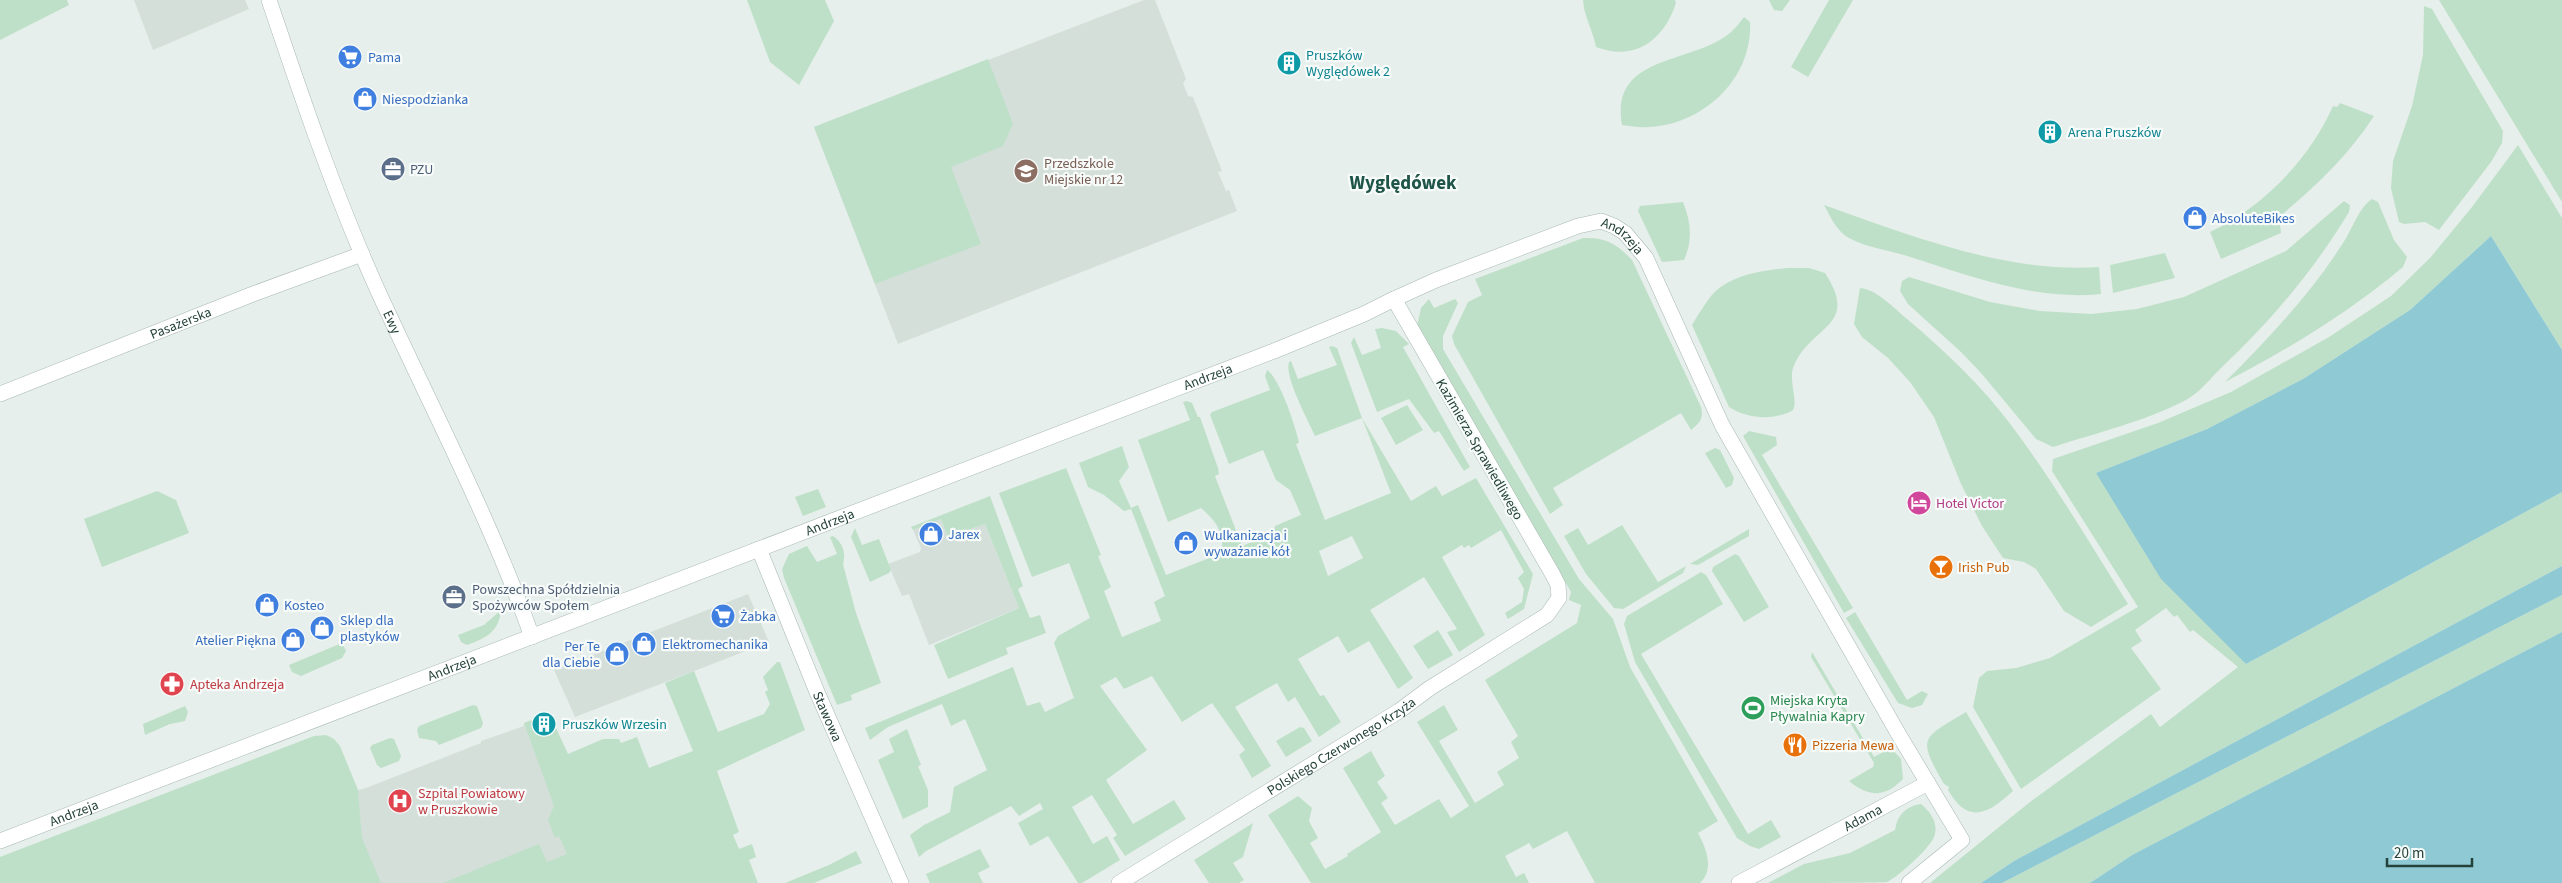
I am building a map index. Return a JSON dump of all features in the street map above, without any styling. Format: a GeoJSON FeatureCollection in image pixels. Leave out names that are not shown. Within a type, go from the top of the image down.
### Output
{"type":"FeatureCollection","features":[{"type":"Feature","properties":{"kind":"street","name":"Ewy"},"geometry":{"type":"LineString","coordinates":[[268,0],[292,74],[362,254],[508,573],[532,637]]}},
{"type":"Feature","properties":{"kind":"street","name":"Andrzeja"},"geometry":{"type":"LineString","coordinates":[[0,841],[1274,351],[1364,314],[1394,299],[1590,222],[1601,221],[1625,233],[1646,258],[1722,425],[1928,783]]}},
{"type":"Feature","properties":{"kind":"street","name":"Pasażerska"},"geometry":{"type":"LineString","coordinates":[[0,394],[253,294],[362,254]]}},
{"type":"Feature","properties":{"kind":"street","name":"Kazimierza Sprawiedliwego"},"geometry":{"type":"LineString","coordinates":[[1394,299],[1553,574],[1558,585],[1558,601]]}},
{"type":"Feature","properties":{"kind":"street","name":"Stawowa"},"geometry":{"type":"LineString","coordinates":[[759,549],[817,692],[901,883]]}},
{"type":"Feature","properties":{"kind":"street","name":"Polskiego Czerwonego Krzyża"},"geometry":{"type":"LineString","coordinates":[[1119,883],[1399,711],[1444,680],[1542,619],[1558,601]]}},
{"type":"Feature","properties":{"kind":"street"},"geometry":{"type":"LineString","coordinates":[[1909,883],[1962,840],[1928,783]]}},
{"type":"Feature","properties":{"kind":"street","name":"Adama"},"geometry":{"type":"LineString","coordinates":[[1739,883],[1928,783]]}},
{"type":"Feature","properties":{"kind":"shaded area"},"geometry":{"type":"Polygon","coordinates":[[[134,0],[245,0],[249,9],[153,50],[134,0]]]}},
{"type":"Feature","properties":{"kind":"shaded area","name":"Przedszkole Miejskie nr 12"},"geometry":{"type":"Polygon","coordinates":[[[1144,0],[1155,0],[1186,79],[1183,83],[1188,96],[1193,97],[1222,171],[1218,172],[1226,191],[1229,190],[1237,211],[898,344],[814,127],[1144,0]]]}},
{"type":"Feature","properties":{"kind":"shaded area"},"geometry":{"type":"Polygon","coordinates":[[[941,519],[948,537],[985,524],[1019,608],[929,645],[909,594],[902,596],[888,564],[920,552],[921,548],[913,530],[941,519]]]}},
{"type":"Feature","properties":{"kind":"shaded area"},"geometry":{"type":"Polygon","coordinates":[[[748,594],[769,642],[575,717],[554,670],[748,594]]]}},
{"type":"Feature","properties":{"kind":"shaded area","name":"Szpital Powiatowy w Pruszkowie"},"geometry":{"type":"Polygon","coordinates":[[[532,720],[539,735],[556,728],[623,883],[0,883],[366,788],[481,743],[481,741],[524,726],[524,723],[532,720]]]}},
{"type":"Feature","properties":{"kind":"green space"},"geometry":{"type":"Polygon","coordinates":[[[0,0],[67,0],[69,5],[0,40],[0,0]]]}},
{"type":"Feature","properties":{"kind":"green space"},"geometry":{"type":"Polygon","coordinates":[[[747,0],[825,0],[834,21],[799,85],[770,62],[747,0]]]}},
{"type":"Feature","properties":{"kind":"green space"},"geometry":{"type":"Polygon","coordinates":[[[1583,0],[1675,0],[1676,3],[1664,28],[1656,37],[1635,49],[1623,52],[1596,47],[1583,0]]]}},
{"type":"Feature","properties":{"kind":"green space"},"geometry":{"type":"Polygon","coordinates":[[[1769,0],[1790,0],[1782,11],[1774,10],[1769,0]]]}},
{"type":"Feature","properties":{"kind":"green space"},"geometry":{"type":"Polygon","coordinates":[[[1829,0],[1853,0],[1808,77],[1791,67],[1829,0]]]}},
{"type":"Feature","properties":{"kind":"green space"},"geometry":{"type":"Polygon","coordinates":[[[2439,0],[2562,0],[2562,202],[2439,0]]]}},
{"type":"Feature","properties":{"kind":"green space"},"geometry":{"type":"Polygon","coordinates":[[[2424,6],[2432,9],[2503,131],[2502,143],[2491,162],[2439,230],[2425,222],[2404,224],[2399,222],[2391,188],[2393,161],[2412,106],[2423,55],[2424,6]]]}},
{"type":"Feature","properties":{"kind":"green space"},"geometry":{"type":"Polygon","coordinates":[[[1744,17],[1750,22],[1749,42],[1743,62],[1734,79],[1721,94],[1706,107],[1688,117],[1669,124],[1646,127],[1622,125],[1621,103],[1628,86],[1639,74],[1655,65],[1710,45],[1729,34],[1744,17]]]}},
{"type":"Feature","properties":{"kind":"green space"},"geometry":{"type":"Polygon","coordinates":[[[988,59],[1013,124],[1003,146],[951,167],[981,244],[875,284],[814,127],[988,59]]]}},
{"type":"Feature","properties":{"kind":"green space"},"geometry":{"type":"Polygon","coordinates":[[[2340,103],[2374,116],[2364,131],[2331,170],[2279,217],[2281,233],[2221,259],[2210,232],[2248,210],[2266,196],[2298,163],[2323,126],[2333,106],[2337,107],[2340,103]]]}},
{"type":"Feature","properties":{"kind":"green space"},"geometry":{"type":"Polygon","coordinates":[[[2518,145],[2562,218],[2562,350],[2491,236],[2410,310],[2303,379],[2207,429],[2096,473],[2246,664],[2562,492],[2562,566],[2014,861],[1981,883],[1930,883],[2030,802],[2151,714],[2160,727],[2238,667],[2193,630],[2190,632],[2177,615],[2174,617],[2166,608],[2135,630],[2142,641],[2131,648],[2161,689],[2021,789],[1973,707],[1979,678],[1987,671],[2016,668],[2050,658],[2138,607],[2052,471],[2053,459],[2158,423],[2231,392],[2329,337],[2391,296],[2430,258],[2472,207],[2518,145]]]}},
{"type":"Feature","properties":{"kind":"green space"},"geometry":{"type":"Polygon","coordinates":[[[2372,199],[2378,202],[2394,240],[2407,257],[2403,267],[2339,315],[2272,357],[2225,382],[2273,333],[2317,281],[2343,243],[2363,207],[2372,199]]]}},
{"type":"Feature","properties":{"kind":"green space"},"geometry":{"type":"Polygon","coordinates":[[[2344,201],[2350,205],[2349,212],[2336,233],[2291,294],[2258,332],[2196,393],[2186,400],[2154,414],[2053,447],[2036,439],[1981,373],[1961,352],[1908,304],[1900,291],[1902,281],[1909,277],[1990,302],[2040,311],[2091,314],[2137,309],[2184,297],[2286,251],[2344,201]]]}},
{"type":"Feature","properties":{"kind":"green space"},"geometry":{"type":"Polygon","coordinates":[[[1683,202],[1690,231],[1687,253],[1684,260],[1662,262],[1638,211],[1640,206],[1683,202]]]}},
{"type":"Feature","properties":{"kind":"green space"},"geometry":{"type":"Polygon","coordinates":[[[1824,205],[1925,240],[1993,258],[2028,264],[2099,267],[2101,294],[2051,294],[2001,285],[1869,246],[1849,238],[1841,232],[1824,205]]]}},
{"type":"Feature","properties":{"kind":"green space"},"geometry":{"type":"Polygon","coordinates":[[[1583,238],[1605,240],[1616,246],[1632,260],[1701,407],[1702,417],[1699,423],[1691,430],[1681,413],[1553,488],[1563,505],[1550,514],[1454,344],[1452,336],[1468,302],[1482,295],[1475,279],[1583,238]]]}},
{"type":"Feature","properties":{"kind":"green space"},"geometry":{"type":"Polygon","coordinates":[[[2165,253],[2175,278],[2113,293],[2110,265],[2165,253]]]}},
{"type":"Feature","properties":{"kind":"green space"},"geometry":{"type":"Polygon","coordinates":[[[1787,268],[1809,268],[1825,273],[1835,291],[1837,305],[1835,316],[1800,354],[1793,368],[1792,379],[1795,401],[1793,410],[1786,414],[1770,417],[1744,414],[1729,407],[1692,325],[1711,296],[1727,283],[1746,275],[1787,268]]]}},
{"type":"Feature","properties":{"kind":"green space"},"geometry":{"type":"Polygon","coordinates":[[[1860,288],[1872,292],[1891,305],[1949,356],[1988,396],[2042,469],[2128,604],[2091,627],[2064,611],[2036,569],[2024,562],[2003,558],[1982,526],[1961,484],[1934,417],[1910,382],[1888,358],[1862,337],[1854,324],[1860,288]]]}},
{"type":"Feature","properties":{"kind":"green space"},"geometry":{"type":"Polygon","coordinates":[[[1429,299],[1434,308],[1455,299],[1458,303],[1443,336],[1443,349],[1579,579],[1613,619],[1630,667],[1718,821],[1698,833],[1708,858],[1707,871],[1700,883],[1595,883],[1567,831],[1533,849],[1529,843],[1505,856],[1516,877],[1524,873],[1529,883],[1311,883],[1268,815],[1298,796],[1312,808],[1309,821],[1318,838],[1310,843],[1325,869],[1348,856],[1347,854],[1381,832],[1343,768],[1371,751],[1385,776],[1377,782],[1388,798],[1381,803],[1395,825],[1439,799],[1451,818],[1469,806],[1417,722],[1444,705],[1458,730],[1439,741],[1475,803],[1504,785],[1497,772],[1519,758],[1511,742],[1518,736],[1485,680],[1577,623],[1581,605],[1569,600],[1571,592],[1417,326],[1421,308],[1429,299]]]}},
{"type":"Feature","properties":{"kind":"green space"},"geometry":{"type":"Polygon","coordinates":[[[1382,328],[1396,331],[1409,344],[1403,347],[1470,467],[1464,471],[1439,431],[1434,433],[1409,399],[1377,412],[1351,343],[1354,337],[1362,355],[1381,348],[1375,329],[1382,328]]]}},
{"type":"Feature","properties":{"kind":"green space"},"geometry":{"type":"Polygon","coordinates":[[[1329,347],[1337,348],[1362,418],[1315,436],[1293,388],[1288,369],[1289,362],[1291,361],[1298,379],[1337,365],[1329,347]]]}},
{"type":"Feature","properties":{"kind":"green space"},"geometry":{"type":"Polygon","coordinates":[[[1267,370],[1277,382],[1291,415],[1299,443],[1296,444],[1325,520],[1391,493],[1362,418],[1411,501],[1436,486],[1442,496],[1476,478],[1533,574],[1524,609],[1508,619],[1505,613],[1522,602],[1524,589],[1518,578],[1524,572],[1501,530],[1471,548],[1469,545],[1464,548],[1462,545],[1442,557],[1485,635],[1459,652],[1447,632],[1457,629],[1424,577],[1370,610],[1413,678],[1398,689],[1369,641],[1348,653],[1338,636],[1298,659],[1320,696],[1324,695],[1341,722],[1319,737],[1295,697],[1288,702],[1277,683],[1235,707],[1271,766],[1252,778],[1239,755],[1245,750],[1212,703],[1182,722],[1152,676],[1124,689],[1116,677],[1100,686],[1147,750],[1106,780],[1133,824],[1174,800],[1186,819],[1125,856],[1113,838],[1117,835],[1092,795],[1072,807],[1093,844],[1107,836],[1120,860],[1082,883],[1078,883],[1048,836],[1030,846],[1018,823],[1043,809],[1040,803],[1019,816],[1011,806],[926,851],[919,857],[910,835],[924,825],[950,812],[954,787],[987,770],[965,719],[951,726],[942,704],[888,727],[870,740],[865,728],[1013,667],[1027,706],[1040,702],[1045,712],[1074,698],[1054,643],[1058,636],[1090,618],[1069,563],[1032,577],[999,493],[1066,468],[1101,555],[1098,556],[1111,587],[1104,591],[1122,637],[1161,621],[1154,602],[1165,596],[1131,509],[1124,511],[1104,495],[1088,487],[1079,463],[1122,446],[1129,467],[1119,481],[1131,508],[1138,505],[1166,575],[1222,553],[1222,539],[1218,528],[1201,508],[1168,522],[1138,440],[1190,420],[1183,402],[1192,403],[1198,417],[1200,417],[1218,468],[1219,474],[1215,476],[1242,546],[1264,537],[1272,541],[1275,526],[1301,515],[1290,490],[1276,480],[1263,450],[1229,464],[1210,415],[1212,412],[1270,390],[1265,376],[1267,370]],[[1352,536],[1319,551],[1328,576],[1363,558],[1352,536]]]}},
{"type":"Feature","properties":{"kind":"green space"},"geometry":{"type":"Polygon","coordinates":[[[1407,405],[1423,430],[1396,445],[1381,418],[1407,405]]]}},
{"type":"Feature","properties":{"kind":"green space"},"geometry":{"type":"Polygon","coordinates":[[[1749,431],[1776,437],[1777,445],[1762,455],[1853,608],[1844,613],[1743,436],[1749,431]]]}},
{"type":"Feature","properties":{"kind":"green space"},"geometry":{"type":"Polygon","coordinates":[[[1715,448],[1720,450],[1734,478],[1732,485],[1726,488],[1705,453],[1715,448]]]}},
{"type":"Feature","properties":{"kind":"green space"},"geometry":{"type":"Polygon","coordinates":[[[818,489],[826,507],[803,516],[795,497],[818,489]]]}},
{"type":"Feature","properties":{"kind":"green space"},"geometry":{"type":"Polygon","coordinates":[[[157,491],[176,500],[189,533],[102,567],[84,519],[157,491]]]}},
{"type":"Feature","properties":{"kind":"green space"},"geometry":{"type":"Polygon","coordinates":[[[990,496],[1023,586],[1018,589],[1030,618],[1040,615],[1046,633],[1006,648],[1008,654],[948,679],[934,645],[1019,608],[985,524],[948,537],[941,519],[913,530],[911,527],[990,496]]]}},
{"type":"Feature","properties":{"kind":"green space"},"geometry":{"type":"Polygon","coordinates":[[[1622,525],[1658,582],[1686,566],[1683,573],[1623,609],[1614,608],[1586,574],[1564,536],[1578,528],[1588,545],[1622,525]]]}},
{"type":"Feature","properties":{"kind":"green space"},"geometry":{"type":"Polygon","coordinates":[[[855,528],[862,545],[879,539],[891,570],[889,573],[870,582],[851,537],[855,528]]]}},
{"type":"Feature","properties":{"kind":"green space"},"geometry":{"type":"Polygon","coordinates":[[[1749,529],[1749,536],[1698,565],[1690,564],[1749,529]]]}},
{"type":"Feature","properties":{"kind":"green space"},"geometry":{"type":"Polygon","coordinates":[[[833,536],[843,548],[843,564],[856,613],[881,683],[851,695],[852,700],[837,705],[784,578],[782,569],[789,554],[807,546],[817,562],[837,554],[830,537],[833,536]]]}},
{"type":"Feature","properties":{"kind":"green space"},"geometry":{"type":"Polygon","coordinates":[[[1735,554],[1739,556],[1769,607],[1744,622],[1712,571],[1713,567],[1735,554]]]}},
{"type":"Feature","properties":{"kind":"green space"},"geometry":{"type":"Polygon","coordinates":[[[1701,572],[1706,575],[1723,604],[1641,654],[1748,834],[1771,820],[1781,837],[1759,849],[1737,838],[1635,662],[1624,624],[1627,616],[1701,572]]]}},
{"type":"Feature","properties":{"kind":"green space"},"geometry":{"type":"Polygon","coordinates":[[[2562,595],[2562,632],[2132,855],[2090,883],[2002,883],[2562,595]]]}},
{"type":"Feature","properties":{"kind":"green space"},"geometry":{"type":"Polygon","coordinates":[[[501,610],[498,624],[486,637],[467,645],[461,642],[458,635],[484,625],[501,610]]]}},
{"type":"Feature","properties":{"kind":"green space"},"geometry":{"type":"Polygon","coordinates":[[[1855,612],[1907,700],[1922,691],[1928,694],[1922,705],[1912,708],[1898,703],[1846,618],[1855,612]]]}},
{"type":"Feature","properties":{"kind":"green space"},"geometry":{"type":"Polygon","coordinates":[[[1438,630],[1453,655],[1428,669],[1413,646],[1438,630]]]}},
{"type":"Feature","properties":{"kind":"green space"},"geometry":{"type":"Polygon","coordinates":[[[342,643],[346,651],[342,658],[301,676],[292,672],[289,665],[342,643]]]}},
{"type":"Feature","properties":{"kind":"green space"},"geometry":{"type":"Polygon","coordinates":[[[1812,652],[1874,757],[1891,748],[1901,759],[1903,779],[1890,790],[1876,793],[1870,792],[1849,781],[1873,767],[1874,763],[1811,657],[1812,652]]]}},
{"type":"Feature","properties":{"kind":"green space"},"geometry":{"type":"Polygon","coordinates":[[[777,662],[780,662],[805,730],[717,771],[739,832],[733,835],[739,849],[752,844],[756,857],[749,860],[758,883],[443,883],[539,844],[547,862],[567,854],[559,836],[555,838],[548,820],[554,806],[524,723],[532,720],[539,735],[556,728],[568,754],[603,739],[619,739],[621,743],[637,737],[649,768],[693,751],[665,683],[694,671],[718,732],[764,714],[770,704],[765,692],[768,690],[763,677],[777,662]]]}},
{"type":"Feature","properties":{"kind":"green space"},"geometry":{"type":"Polygon","coordinates":[[[473,705],[477,706],[483,723],[481,728],[439,745],[436,741],[419,738],[417,730],[419,726],[473,705]]]}},
{"type":"Feature","properties":{"kind":"green space"},"geometry":{"type":"Polygon","coordinates":[[[185,706],[188,712],[185,721],[170,724],[145,735],[143,724],[185,706]]]}},
{"type":"Feature","properties":{"kind":"green space"},"geometry":{"type":"Polygon","coordinates":[[[1966,712],[2013,791],[1987,810],[1979,812],[1971,812],[1963,808],[1956,801],[1948,790],[1949,787],[1944,784],[1935,769],[1927,748],[1932,734],[1966,712]]]}},
{"type":"Feature","properties":{"kind":"green space"},"geometry":{"type":"Polygon","coordinates":[[[1300,727],[1304,728],[1312,741],[1286,757],[1276,741],[1300,727]]]}},
{"type":"Feature","properties":{"kind":"green space"},"geometry":{"type":"Polygon","coordinates":[[[907,729],[921,765],[918,766],[928,790],[928,807],[903,819],[878,760],[894,752],[889,739],[907,729]]]}},
{"type":"Feature","properties":{"kind":"green space"},"geometry":{"type":"Polygon","coordinates":[[[326,735],[334,739],[340,746],[358,790],[362,838],[381,883],[0,883],[0,857],[314,736],[326,735]]]}},
{"type":"Feature","properties":{"kind":"green space"},"geometry":{"type":"Polygon","coordinates":[[[390,738],[394,739],[401,756],[399,761],[381,768],[377,765],[370,748],[372,745],[390,738]]]}},
{"type":"Feature","properties":{"kind":"green space"},"geometry":{"type":"Polygon","coordinates":[[[1921,804],[1935,823],[1934,837],[1913,862],[1887,882],[1768,883],[1804,864],[1850,853],[1895,830],[1903,812],[1921,804]]]}},
{"type":"Feature","properties":{"kind":"green space"},"geometry":{"type":"Polygon","coordinates":[[[1253,823],[1243,857],[1233,863],[1244,880],[1239,883],[1209,883],[1194,860],[1253,823]]]}},
{"type":"Feature","properties":{"kind":"green space"},"geometry":{"type":"Polygon","coordinates":[[[980,849],[990,867],[978,873],[983,883],[930,883],[926,874],[980,849]]]}},
{"type":"Feature","properties":{"kind":"green space"},"geometry":{"type":"Polygon","coordinates":[[[856,851],[862,863],[814,883],[785,883],[829,865],[856,851]]]}},
{"type":"Feature","properties":{"kind":"water"},"geometry":{"type":"Polygon","coordinates":[[[2491,236],[2562,350],[2562,492],[2246,664],[2161,579],[2096,473],[2207,429],[2303,379],[2410,310],[2491,236]]]}},
{"type":"Feature","properties":{"kind":"water"},"geometry":{"type":"Polygon","coordinates":[[[2562,566],[2562,595],[2002,883],[1981,883],[2014,861],[2562,566]]]}},
{"type":"Feature","properties":{"kind":"water"},"geometry":{"type":"Polygon","coordinates":[[[2562,632],[2562,883],[2090,883],[2132,855],[2562,632]]]}},
{"type":"Feature","properties":{"kind":"place","name":"Pama"},"geometry":{"type":"Point","coordinates":[350,57]}},
{"type":"Feature","properties":{"kind":"place","name":"Pruszków Wyględówek 2"},"geometry":{"type":"Point","coordinates":[1289,63]}},
{"type":"Feature","properties":{"kind":"place","name":"Niespodzianka"},"geometry":{"type":"Point","coordinates":[365,99]}},
{"type":"Feature","properties":{"kind":"place","name":"Arena Pruszków"},"geometry":{"type":"Point","coordinates":[2050,132]}},
{"type":"Feature","properties":{"kind":"place","name":"PZU"},"geometry":{"type":"Point","coordinates":[393,169]}},
{"type":"Feature","properties":{"kind":"place","name":"Przedszkole Miejskie nr 12"},"geometry":{"type":"Point","coordinates":[1026,171]}},
{"type":"Feature","properties":{"kind":"place","name":"AbsoluteBikes"},"geometry":{"type":"Point","coordinates":[2195,218]}},
{"type":"Feature","properties":{"kind":"place","name":"Hotel Victor"},"geometry":{"type":"Point","coordinates":[1919,503]}},
{"type":"Feature","properties":{"kind":"place","name":"Jarex"},"geometry":{"type":"Point","coordinates":[931,534]}},
{"type":"Feature","properties":{"kind":"place","name":"Wulkanizacja i wyważanie kół"},"geometry":{"type":"Point","coordinates":[1186,543]}},
{"type":"Feature","properties":{"kind":"place","name":"Irish Pub"},"geometry":{"type":"Point","coordinates":[1941,567]}},
{"type":"Feature","properties":{"kind":"place","name":"Powszechna Spółdzielnia Spożywców Społem"},"geometry":{"type":"Point","coordinates":[454,597]}},
{"type":"Feature","properties":{"kind":"place","name":"Kosteo"},"geometry":{"type":"Point","coordinates":[267,605]}},
{"type":"Feature","properties":{"kind":"place","name":"Żabka"},"geometry":{"type":"Point","coordinates":[723,616]}},
{"type":"Feature","properties":{"kind":"place","name":"Sklep dla plastyków"},"geometry":{"type":"Point","coordinates":[322,628]}},
{"type":"Feature","properties":{"kind":"place","name":"Atelier Piękna"},"geometry":{"type":"Point","coordinates":[293,640]}},
{"type":"Feature","properties":{"kind":"place","name":"Elektromechanika"},"geometry":{"type":"Point","coordinates":[644,644]}},
{"type":"Feature","properties":{"kind":"place","name":"Per Te dla Ciebie"},"geometry":{"type":"Point","coordinates":[617,654]}},
{"type":"Feature","properties":{"kind":"place","name":"Apteka Andrzeja"},"geometry":{"type":"Point","coordinates":[172,684]}},
{"type":"Feature","properties":{"kind":"place","name":"Miejska Kryta Pływalnia Kapry"},"geometry":{"type":"Point","coordinates":[1753,708]}},
{"type":"Feature","properties":{"kind":"place","name":"Pruszków Wrzesin"},"geometry":{"type":"Point","coordinates":[544,724]}},
{"type":"Feature","properties":{"kind":"place","name":"Pizzeria Mewa"},"geometry":{"type":"Point","coordinates":[1795,745]}},
{"type":"Feature","properties":{"kind":"place","name":"Szpital Powiatowy w Pruszkowie"},"geometry":{"type":"Point","coordinates":[400,801]}},
{"type":"Feature","properties":{"kind":"district","name":"Wyględówek"},"geometry":{"type":"Point","coordinates":[1403,182]}}]}
